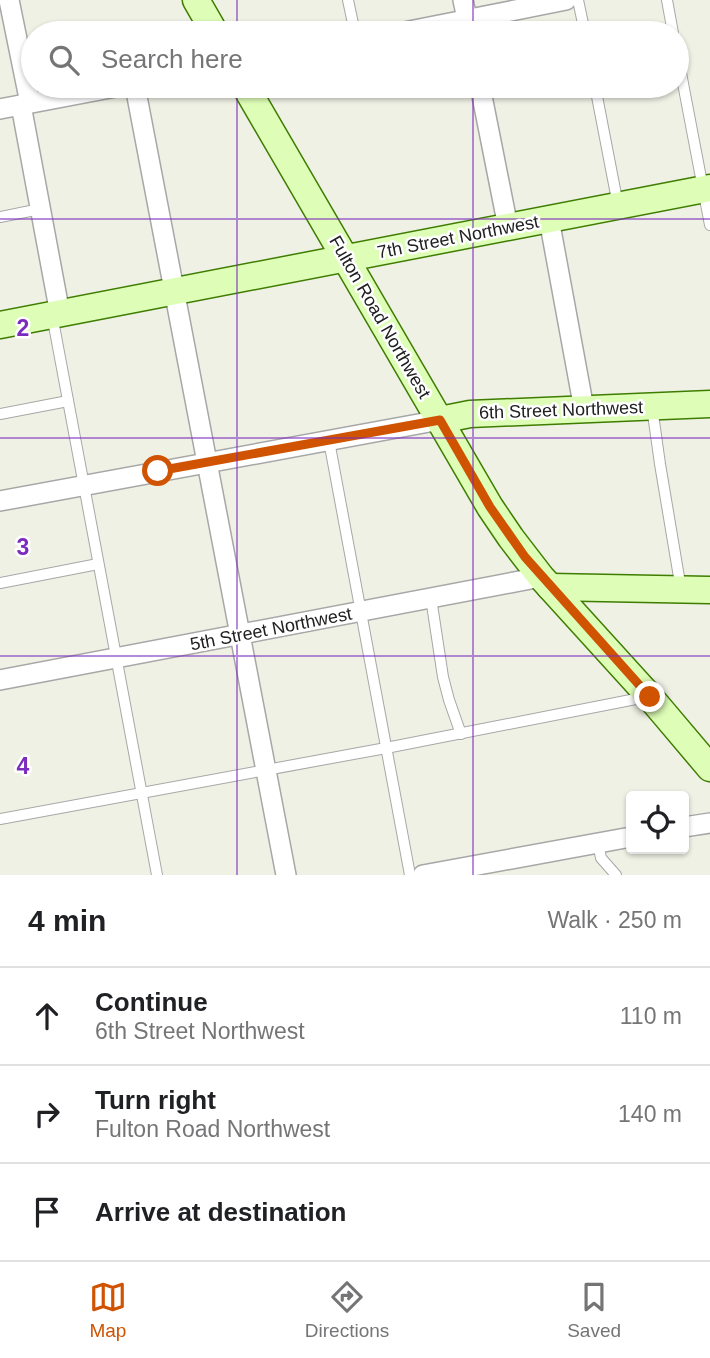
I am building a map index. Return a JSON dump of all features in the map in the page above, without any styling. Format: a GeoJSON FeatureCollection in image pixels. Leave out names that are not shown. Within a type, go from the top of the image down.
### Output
{"type":"FeatureCollection","features":[{"type":"Feature","properties":{"kind":"main road"},"geometry":{"type":"LineString","coordinates":[[196,0],[208,21]]}},
{"type":"Feature","properties":{"kind":"main road","name":"Fulton Road Northwest"},"geometry":{"type":"LineString","coordinates":[[252,98],[490,507],[546,582],[710,768]]}},
{"type":"Feature","properties":{"kind":"main road","name":"7th Street Northwest"},"geometry":{"type":"LineString","coordinates":[[0,325],[706,189]]}},
{"type":"Feature","properties":{"kind":"main road","name":"6th Street Northwest"},"geometry":{"type":"LineString","coordinates":[[440,420],[470,414],[710,404]]}},
{"type":"Feature","properties":{"kind":"main road","name":"5th Street Northwest"},"geometry":{"type":"LineString","coordinates":[[546,582],[710,590]]}},
{"type":"Feature","properties":{"kind":"street"},"geometry":{"type":"LineString","coordinates":[[9,0],[21,78]]}},
{"type":"Feature","properties":{"kind":"street"},"geometry":{"type":"LineString","coordinates":[[467,18],[566,0]]}},
{"type":"Feature","properties":{"kind":"street"},"geometry":{"type":"LineString","coordinates":[[24,98],[56,314]]}},
{"type":"Feature","properties":{"kind":"street"},"geometry":{"type":"LineString","coordinates":[[0,109],[57,98]]}},
{"type":"Feature","properties":{"kind":"street"},"geometry":{"type":"LineString","coordinates":[[137,98],[286,875]]}},
{"type":"Feature","properties":{"kind":"street"},"geometry":{"type":"LineString","coordinates":[[482,98],[508,227]]}},
{"type":"Feature","properties":{"kind":"street"},"geometry":{"type":"LineString","coordinates":[[549,219],[584,409]]}},
{"type":"Feature","properties":{"kind":"street","name":"6th Street Northwest"},"geometry":{"type":"LineString","coordinates":[[0,501],[440,420]]}},
{"type":"Feature","properties":{"kind":"street","name":"5th Street Northwest"},"geometry":{"type":"LineString","coordinates":[[0,680],[431,598],[546,582]]}},
{"type":"Feature","properties":{"kind":"street"},"geometry":{"type":"LineString","coordinates":[[689,826],[710,823]]}},
{"type":"Feature","properties":{"kind":"street"},"geometry":{"type":"LineString","coordinates":[[424,875],[490,869],[626,838]]}},
{"type":"Feature","properties":{"kind":"lane"},"geometry":{"type":"LineString","coordinates":[[348,0],[352,21]]}},
{"type":"Feature","properties":{"kind":"lane"},"geometry":{"type":"LineString","coordinates":[[578,0],[582,21]]}},
{"type":"Feature","properties":{"kind":"lane"},"geometry":{"type":"LineString","coordinates":[[667,0],[671,21]]}},
{"type":"Feature","properties":{"kind":"lane"},"geometry":{"type":"LineString","coordinates":[[597,98],[618,206]]}},
{"type":"Feature","properties":{"kind":"lane"},"geometry":{"type":"LineString","coordinates":[[687,98],[706,189],[710,225]]}},
{"type":"Feature","properties":{"kind":"lane"},"geometry":{"type":"LineString","coordinates":[[0,217],[40,209]]}},
{"type":"Feature","properties":{"kind":"lane"},"geometry":{"type":"LineString","coordinates":[[56,314],[68,401],[157,875]]}},
{"type":"Feature","properties":{"kind":"lane"},"geometry":{"type":"LineString","coordinates":[[0,414],[68,401]]}},
{"type":"Feature","properties":{"kind":"lane"},"geometry":{"type":"LineString","coordinates":[[652,406],[681,589]]}},
{"type":"Feature","properties":{"kind":"lane"},"geometry":{"type":"LineString","coordinates":[[329,441],[410,875]]}},
{"type":"Feature","properties":{"kind":"lane"},"geometry":{"type":"LineString","coordinates":[[0,583],[98,565]]}},
{"type":"Feature","properties":{"kind":"lane"},"geometry":{"type":"LineString","coordinates":[[431,598],[443,677],[461,734]]}},
{"type":"Feature","properties":{"kind":"lane"},"geometry":{"type":"LineString","coordinates":[[0,819],[650,697]]}},
{"type":"Feature","properties":{"kind":"lane"},"geometry":{"type":"LineString","coordinates":[[598,843],[601,858],[616,875]]}},
{"type":"Feature","properties":{"kind":"route"},"geometry":{"type":"LineString","coordinates":[[158,471],[440,420],[490,507],[525,557],[650,697]]}}]}
